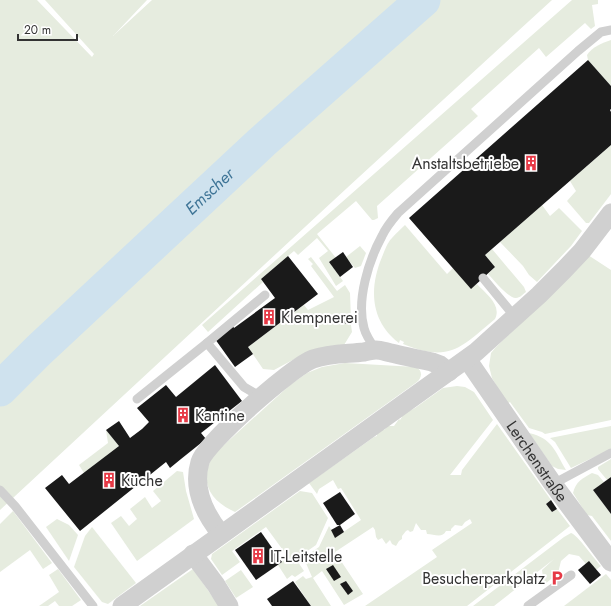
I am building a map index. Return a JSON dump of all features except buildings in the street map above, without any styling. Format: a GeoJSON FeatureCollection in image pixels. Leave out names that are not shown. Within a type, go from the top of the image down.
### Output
{"type":"FeatureCollection","features":[{"type":"Feature","properties":{"kind":"street"},"geometry":{"type":"LineString","coordinates":[[122,606],[220,534],[467,359],[539,295],[582,251],[611,213]]}},
{"type":"Feature","properties":{"kind":"street"},"geometry":{"type":"LineString","coordinates":[[220,534],[211,522],[200,497],[197,484],[197,473],[200,459],[217,439],[264,394],[288,374],[313,359],[334,354],[376,350],[432,362],[440,365],[449,372]]}},
{"type":"Feature","properties":{"kind":"street","name":"Lerchenstraße"},"geometry":{"type":"LineString","coordinates":[[467,359],[553,484],[611,562]]}},
{"type":"Feature","properties":{"kind":"street"},"geometry":{"type":"LineString","coordinates":[[193,554],[216,585],[229,606]]}},
{"type":"Feature","properties":{"kind":"lane"},"geometry":{"type":"LineString","coordinates":[[376,350],[364,328],[362,300],[372,262],[382,235],[389,224],[398,213],[588,42],[601,32],[611,30]]}},
{"type":"Feature","properties":{"kind":"lane"},"geometry":{"type":"LineString","coordinates":[[482,278],[515,317]]}},
{"type":"Feature","properties":{"kind":"lane"},"geometry":{"type":"LineString","coordinates":[[137,399],[265,295]]}},
{"type":"Feature","properties":{"kind":"lane"},"geometry":{"type":"LineString","coordinates":[[207,343],[244,387],[250,392],[264,394]]}},
{"type":"Feature","properties":{"kind":"lane"},"geometry":{"type":"LineString","coordinates":[[553,484],[611,453]]}},
{"type":"Feature","properties":{"kind":"lane"},"geometry":{"type":"LineString","coordinates":[[0,490],[15,506],[94,606]]}},
{"type":"Feature","properties":{"kind":"lane"},"geometry":{"type":"LineString","coordinates":[[528,606],[571,575]]}},
{"type":"Feature","properties":{"kind":"shaded area"},"geometry":{"type":"Polygon","coordinates":[[[0,0],[37,0],[92,57],[94,54],[45,0],[147,0],[113,36],[152,0],[552,0],[0,510],[0,0]]]}},
{"type":"Feature","properties":{"kind":"shaded area"},"geometry":{"type":"Polygon","coordinates":[[[572,0],[598,0],[598,4],[592,5],[595,26],[591,29],[585,23],[546,57],[539,48],[471,109],[478,116],[377,206],[378,218],[372,220],[356,201],[317,234],[336,258],[329,262],[343,281],[336,286],[319,258],[328,251],[317,238],[298,255],[294,251],[261,279],[263,282],[208,332],[202,325],[572,0]]]}},
{"type":"Feature","properties":{"kind":"shaded area"},"geometry":{"type":"Polygon","coordinates":[[[611,40],[611,86],[588,60],[587,55],[594,48],[611,40]]]}},
{"type":"Feature","properties":{"kind":"shaded area"},"geometry":{"type":"Polygon","coordinates":[[[611,145],[611,194],[589,223],[586,223],[567,201],[576,191],[570,181],[611,145]]]}},
{"type":"Feature","properties":{"kind":"shaded area"},"geometry":{"type":"Polygon","coordinates":[[[542,205],[550,216],[559,208],[582,231],[571,246],[537,282],[500,242],[542,205]]]}},
{"type":"Feature","properties":{"kind":"shaded area"},"geometry":{"type":"Polygon","coordinates":[[[405,225],[447,274],[453,268],[471,288],[477,284],[495,304],[497,314],[495,319],[463,345],[454,350],[432,352],[419,350],[403,344],[404,342],[400,340],[399,343],[382,325],[377,314],[374,292],[378,269],[389,242],[405,225]]]}},
{"type":"Feature","properties":{"kind":"shaded area"},"geometry":{"type":"Polygon","coordinates":[[[360,246],[366,253],[361,266],[355,268],[346,257],[360,246]]]}},
{"type":"Feature","properties":{"kind":"shaded area"},"geometry":{"type":"Polygon","coordinates":[[[492,249],[524,287],[526,292],[520,297],[516,298],[509,295],[488,274],[495,267],[485,255],[492,249]]]}},
{"type":"Feature","properties":{"kind":"shaded area"},"geometry":{"type":"Polygon","coordinates":[[[588,255],[611,270],[611,420],[545,434],[529,428],[510,402],[507,404],[492,378],[489,366],[491,353],[588,255]]]}},
{"type":"Feature","properties":{"kind":"shaded area"},"geometry":{"type":"Polygon","coordinates":[[[311,257],[337,291],[345,285],[350,293],[351,320],[342,317],[341,322],[351,325],[352,332],[344,345],[302,355],[274,370],[263,369],[248,347],[304,305],[308,310],[334,297],[311,266],[313,264],[308,259],[311,257]]]}},
{"type":"Feature","properties":{"kind":"shaded area"},"geometry":{"type":"Polygon","coordinates":[[[345,363],[416,367],[420,370],[421,376],[417,382],[235,512],[218,502],[209,489],[207,481],[209,464],[214,454],[290,385],[307,373],[322,367],[345,363]]]}},
{"type":"Feature","properties":{"kind":"shaded area"},"geometry":{"type":"Polygon","coordinates":[[[457,386],[465,387],[474,392],[493,420],[450,475],[461,475],[462,470],[497,424],[551,500],[546,504],[552,512],[557,509],[570,526],[467,606],[365,606],[437,557],[432,550],[472,523],[470,519],[462,526],[455,525],[451,531],[446,531],[442,535],[438,536],[427,534],[426,530],[421,530],[416,523],[413,531],[406,531],[396,546],[392,544],[390,540],[386,544],[382,538],[378,540],[373,527],[335,552],[363,594],[344,605],[322,571],[313,578],[331,606],[311,606],[295,582],[303,576],[306,579],[312,577],[305,561],[306,556],[319,547],[329,526],[336,537],[361,520],[341,488],[338,489],[333,480],[319,489],[317,494],[309,483],[377,436],[381,430],[384,430],[388,426],[394,426],[402,417],[401,415],[415,408],[443,388],[457,386]]]}},
{"type":"Feature","properties":{"kind":"shaded area"},"geometry":{"type":"Polygon","coordinates":[[[611,426],[611,449],[571,468],[555,442],[550,438],[611,426]]]}},
{"type":"Feature","properties":{"kind":"shaded area"},"geometry":{"type":"Polygon","coordinates":[[[106,430],[119,446],[84,473],[79,465],[108,443],[106,430]]]}},
{"type":"Feature","properties":{"kind":"shaded area"},"geometry":{"type":"Polygon","coordinates":[[[529,433],[543,438],[552,446],[566,470],[558,469],[552,466],[529,433]]]}},
{"type":"Feature","properties":{"kind":"shaded area"},"geometry":{"type":"Polygon","coordinates":[[[611,459],[611,477],[607,480],[598,467],[611,459]]]}},
{"type":"Feature","properties":{"kind":"shaded area"},"geometry":{"type":"Polygon","coordinates":[[[177,471],[183,472],[186,491],[194,519],[137,561],[111,523],[121,516],[129,526],[137,519],[130,509],[145,497],[152,508],[161,501],[153,491],[177,471]]]}},
{"type":"Feature","properties":{"kind":"shaded area"},"geometry":{"type":"Polygon","coordinates":[[[592,473],[598,475],[604,482],[593,490],[611,514],[611,541],[592,516],[587,515],[573,493],[578,483],[592,473]]]}},
{"type":"Feature","properties":{"kind":"shaded area"},"geometry":{"type":"Polygon","coordinates":[[[300,491],[312,493],[328,518],[316,545],[296,559],[304,571],[295,577],[292,575],[287,579],[278,565],[288,557],[266,527],[232,551],[240,562],[222,575],[211,559],[212,554],[300,491]]]}},
{"type":"Feature","properties":{"kind":"shaded area"},"geometry":{"type":"Polygon","coordinates":[[[13,511],[52,563],[43,569],[30,550],[0,572],[0,524],[13,511]]]}},
{"type":"Feature","properties":{"kind":"shaded area"},"geometry":{"type":"Polygon","coordinates":[[[57,519],[69,525],[78,535],[69,561],[46,527],[57,519]]]}},
{"type":"Feature","properties":{"kind":"shaded area"},"geometry":{"type":"Polygon","coordinates":[[[92,527],[136,583],[108,604],[102,602],[74,567],[85,536],[92,527]]]}},
{"type":"Feature","properties":{"kind":"shaded area"},"geometry":{"type":"Polygon","coordinates":[[[571,533],[582,542],[601,566],[593,572],[579,556],[569,554],[561,561],[558,573],[544,585],[542,570],[554,559],[494,606],[473,606],[564,537],[571,533]]]}},
{"type":"Feature","properties":{"kind":"shaded area"},"geometry":{"type":"Polygon","coordinates":[[[58,569],[81,600],[72,606],[59,606],[55,601],[48,606],[39,606],[59,592],[49,575],[58,569]]]}},
{"type":"Feature","properties":{"kind":"shaded area"},"geometry":{"type":"Polygon","coordinates":[[[193,569],[219,606],[140,606],[193,569]]]}},
{"type":"Feature","properties":{"kind":"shaded area"},"geometry":{"type":"Polygon","coordinates":[[[241,570],[253,587],[236,598],[225,581],[241,570]]]}},
{"type":"Feature","properties":{"kind":"shaded area"},"geometry":{"type":"Polygon","coordinates":[[[606,574],[611,580],[611,606],[564,606],[606,574]]]}},
{"type":"Feature","properties":{"kind":"waterway","name":"Emscher"},"geometry":{"type":"LineString","coordinates":[[0,389],[39,350],[262,142],[423,0]]}},
{"type":"Feature","properties":{"kind":"place","name":"Anstaltsbetriebe"},"geometry":{"type":"Point","coordinates":[531,163]}},
{"type":"Feature","properties":{"kind":"place","name":"Klempnerei"},"geometry":{"type":"Point","coordinates":[269,317]}},
{"type":"Feature","properties":{"kind":"place","name":"Kantine"},"geometry":{"type":"Point","coordinates":[183,415]}},
{"type":"Feature","properties":{"kind":"place","name":"Küche"},"geometry":{"type":"Point","coordinates":[109,480]}},
{"type":"Feature","properties":{"kind":"place","name":"IT-Leitstelle"},"geometry":{"type":"Point","coordinates":[258,556]}},
{"type":"Feature","properties":{"kind":"place","name":"Besucherparkplatz"},"geometry":{"type":"Point","coordinates":[557,578]}}]}
